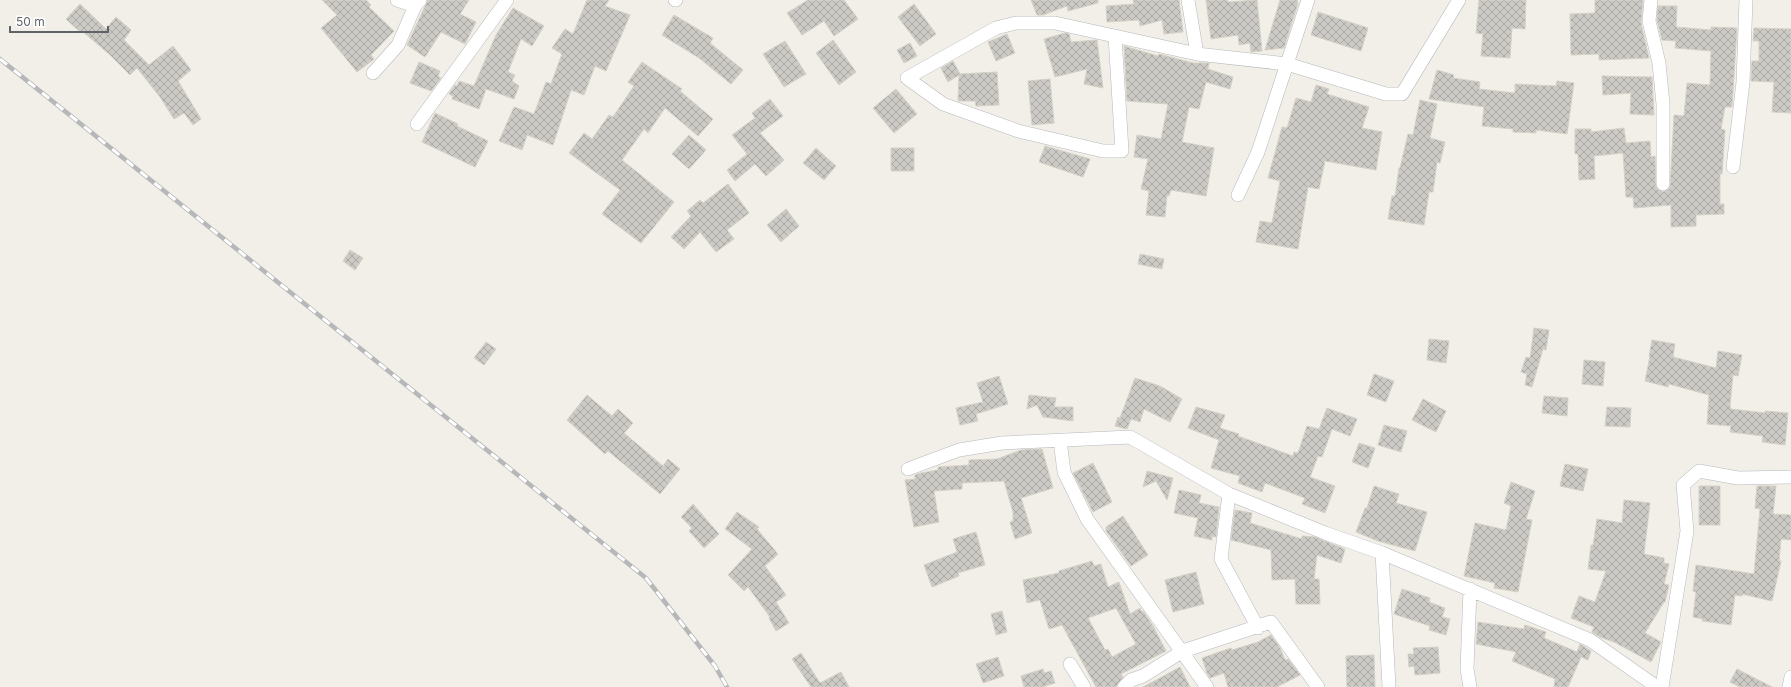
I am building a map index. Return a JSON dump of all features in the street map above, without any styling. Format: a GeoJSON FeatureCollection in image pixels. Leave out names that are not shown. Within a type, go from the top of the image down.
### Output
{"type":"FeatureCollection","features":[{"type":"Feature","properties":{"kind":"street"},"geometry":{"type":"LineString","coordinates":[[374,73],[398,45],[418,3],[397,0]]}},
{"type":"Feature","properties":{"kind":"street"},"geometry":{"type":"LineString","coordinates":[[417,124],[507,0]]}},
{"type":"Feature","properties":{"kind":"street"},"geometry":{"type":"LineString","coordinates":[[1188,0],[1198,54]]}},
{"type":"Feature","properties":{"kind":"street"},"geometry":{"type":"LineString","coordinates":[[1238,195],[1258,152],[1308,0]]}},
{"type":"Feature","properties":{"kind":"street"},"geometry":{"type":"LineString","coordinates":[[1114,36],[1122,151],[1103,151],[1018,131],[943,104],[907,78],[996,28],[1016,23],[1056,23],[1198,54],[1287,64],[1386,94],[1402,94],[1460,0]]}},
{"type":"Feature","properties":{"kind":"street"},"geometry":{"type":"LineString","coordinates":[[1651,0],[1649,21],[1659,63],[1663,104],[1663,184]]}},
{"type":"Feature","properties":{"kind":"street"},"geometry":{"type":"LineString","coordinates":[[1733,167],[1743,82],[1746,0]]}},
{"type":"Feature","properties":{"kind":"street"},"geometry":{"type":"LineString","coordinates":[[908,469],[959,450],[1002,443],[1130,437],[1229,494],[1325,533],[1382,552],[1590,640],[1657,687]]}},
{"type":"Feature","properties":{"kind":"street"},"geometry":{"type":"LineString","coordinates":[[1060,440],[1064,472],[1087,519],[1183,651],[1207,687]]}},
{"type":"Feature","properties":{"kind":"street"},"geometry":{"type":"LineString","coordinates":[[1662,687],[1687,531],[1683,485],[1699,472],[1738,478],[1791,477]]}},
{"type":"Feature","properties":{"kind":"street"},"geometry":{"type":"LineString","coordinates":[[1229,494],[1221,559],[1258,628]]}},
{"type":"Feature","properties":{"kind":"street"},"geometry":{"type":"LineString","coordinates":[[1382,552],[1389,687]]}},
{"type":"Feature","properties":{"kind":"street"},"geometry":{"type":"LineString","coordinates":[[1470,589],[1467,669],[1470,687]]}},
{"type":"Feature","properties":{"kind":"street"},"geometry":{"type":"LineString","coordinates":[[1124,687],[1131,680],[1143,676],[1183,651],[1258,628],[1271,622],[1318,687]]}},
{"type":"Feature","properties":{"kind":"street"},"geometry":{"type":"LineString","coordinates":[[1070,664],[1084,687]]}},
{"type":"Feature","properties":{"kind":"street"},"geometry":{"type":"LineString","coordinates":[[1789,687],[1791,677]]}},
{"type":"Feature","properties":{"kind":"building"},"geometry":{"type":"Polygon","coordinates":[[[322,0],[366,0],[371,5],[369,7],[394,31],[371,55],[374,59],[357,72],[321,28],[337,15],[322,0]]]}},
{"type":"Feature","properties":{"kind":"building"},"geometry":{"type":"Polygon","coordinates":[[[428,0],[469,0],[460,14],[476,22],[465,44],[441,32],[425,57],[407,45],[428,0]]]}},
{"type":"Feature","properties":{"kind":"building"},"geometry":{"type":"Polygon","coordinates":[[[587,0],[609,0],[605,6],[630,15],[606,71],[595,66],[584,95],[571,90],[553,145],[527,135],[522,150],[499,141],[514,107],[534,114],[546,82],[551,84],[562,54],[552,48],[565,29],[573,34],[587,0]]]}},
{"type":"Feature","properties":{"kind":"building"},"geometry":{"type":"Polygon","coordinates":[[[808,0],[844,0],[858,19],[834,36],[824,21],[802,35],[787,13],[808,0]]]}},
{"type":"Feature","properties":{"kind":"building"},"geometry":{"type":"Polygon","coordinates":[[[1031,0],[1098,0],[1098,3],[1068,11],[1067,6],[1043,15],[1037,15],[1031,0]]]}},
{"type":"Feature","properties":{"kind":"building"},"geometry":{"type":"Polygon","coordinates":[[[1133,0],[1179,0],[1183,32],[1164,34],[1162,20],[1140,26],[1139,20],[1107,22],[1106,6],[1134,4],[1133,0]]]}},
{"type":"Feature","properties":{"kind":"building"},"geometry":{"type":"Polygon","coordinates":[[[1206,0],[1227,0],[1228,2],[1257,0],[1262,51],[1251,52],[1250,43],[1239,45],[1238,35],[1211,39],[1206,0]]]}},
{"type":"Feature","properties":{"kind":"building"},"geometry":{"type":"Polygon","coordinates":[[[1280,0],[1297,0],[1298,4],[1284,48],[1265,50],[1280,0]]]}},
{"type":"Feature","properties":{"kind":"building"},"geometry":{"type":"Polygon","coordinates":[[[1479,0],[1526,0],[1525,29],[1512,28],[1510,58],[1481,56],[1483,34],[1476,33],[1479,0]]]}},
{"type":"Feature","properties":{"kind":"building"},"geometry":{"type":"Polygon","coordinates":[[[1595,0],[1643,0],[1641,23],[1649,58],[1599,60],[1599,54],[1571,55],[1570,14],[1595,13],[1595,0]]]}},
{"type":"Feature","properties":{"kind":"building"},"geometry":{"type":"Polygon","coordinates":[[[80,4],[106,29],[116,17],[131,30],[124,40],[149,65],[173,46],[191,70],[178,81],[201,119],[193,125],[184,113],[174,119],[160,97],[137,68],[130,75],[109,54],[82,31],[80,32],[66,19],[80,4]]]}},
{"type":"Feature","properties":{"kind":"building"},"geometry":{"type":"Polygon","coordinates":[[[914,4],[936,34],[920,46],[898,17],[914,4]]]}},
{"type":"Feature","properties":{"kind":"building"},"geometry":{"type":"Polygon","coordinates":[[[1658,6],[1677,6],[1676,27],[1711,30],[1711,27],[1737,28],[1732,107],[1725,107],[1721,129],[1725,130],[1722,174],[1720,174],[1720,204],[1724,204],[1724,214],[1696,215],[1696,226],[1671,227],[1671,205],[1634,208],[1633,197],[1626,197],[1623,153],[1594,156],[1595,179],[1579,180],[1578,154],[1575,154],[1575,129],[1591,129],[1591,132],[1624,128],[1626,143],[1650,141],[1651,157],[1655,156],[1656,188],[1663,192],[1670,188],[1674,115],[1684,116],[1687,83],[1710,85],[1711,51],[1675,48],[1676,41],[1662,40],[1657,20],[1658,6]]]}},
{"type":"Feature","properties":{"kind":"building"},"geometry":{"type":"Polygon","coordinates":[[[513,8],[544,26],[532,46],[521,39],[508,72],[515,75],[512,81],[519,86],[514,99],[486,89],[479,109],[452,99],[453,96],[449,94],[455,85],[457,86],[459,81],[474,86],[496,35],[513,8]]]}},
{"type":"Feature","properties":{"kind":"building"},"geometry":{"type":"Polygon","coordinates":[[[1318,12],[1368,28],[1361,51],[1311,35],[1318,12]]]}},
{"type":"Feature","properties":{"kind":"building"},"geometry":{"type":"Polygon","coordinates":[[[674,15],[713,38],[710,43],[743,70],[731,84],[699,58],[662,35],[674,15]]]}},
{"type":"Feature","properties":{"kind":"building"},"geometry":{"type":"Polygon","coordinates":[[[1754,28],[1791,29],[1791,113],[1772,112],[1774,82],[1751,81],[1752,61],[1759,61],[1759,41],[1753,41],[1754,28]]]}},
{"type":"Feature","properties":{"kind":"building"},"geometry":{"type":"Polygon","coordinates":[[[1065,33],[1069,34],[1071,42],[1097,40],[1103,88],[1084,84],[1087,69],[1055,77],[1044,39],[1065,33]]]}},
{"type":"Feature","properties":{"kind":"building"},"geometry":{"type":"Polygon","coordinates":[[[1007,34],[1015,53],[996,61],[988,42],[1007,34]]]}},
{"type":"Feature","properties":{"kind":"building"},"geometry":{"type":"Polygon","coordinates":[[[833,40],[856,72],[839,85],[816,53],[833,40]]]}},
{"type":"Feature","properties":{"kind":"building"},"geometry":{"type":"Polygon","coordinates":[[[785,41],[806,74],[784,87],[763,54],[785,41]]]}},
{"type":"Feature","properties":{"kind":"building"},"geometry":{"type":"Polygon","coordinates":[[[910,43],[917,56],[904,63],[897,50],[910,43]]]}},
{"type":"Feature","properties":{"kind":"building"},"geometry":{"type":"Polygon","coordinates":[[[1124,46],[1158,56],[1159,54],[1193,63],[1209,63],[1208,69],[1233,77],[1230,89],[1206,82],[1199,109],[1189,107],[1182,142],[1214,148],[1206,196],[1171,190],[1169,196],[1167,195],[1165,217],[1146,215],[1149,191],[1141,189],[1148,159],[1134,157],[1137,135],[1161,139],[1168,104],[1127,101],[1124,46]]]}},
{"type":"Feature","properties":{"kind":"building"},"geometry":{"type":"Polygon","coordinates":[[[953,61],[960,74],[997,72],[999,105],[976,106],[975,101],[958,101],[959,75],[948,82],[941,68],[953,61]]]}},
{"type":"Feature","properties":{"kind":"building"},"geometry":{"type":"Polygon","coordinates":[[[419,62],[440,71],[438,76],[441,78],[431,91],[410,83],[419,62]]]}},
{"type":"Feature","properties":{"kind":"building"},"geometry":{"type":"Polygon","coordinates":[[[642,62],[682,89],[680,91],[713,119],[698,136],[665,108],[648,133],[644,129],[622,160],[674,202],[641,243],[602,214],[620,190],[569,153],[584,133],[592,139],[609,115],[613,117],[634,86],[628,82],[642,62]]]}},
{"type":"Feature","properties":{"kind":"building"},"geometry":{"type":"Polygon","coordinates":[[[1437,70],[1454,75],[1453,78],[1480,82],[1479,89],[1515,93],[1515,84],[1556,86],[1557,81],[1574,83],[1567,134],[1536,130],[1536,133],[1513,132],[1513,129],[1482,126],[1484,107],[1429,99],[1437,70]]]}},
{"type":"Feature","properties":{"kind":"building"},"geometry":{"type":"Polygon","coordinates":[[[1602,76],[1652,77],[1654,115],[1630,114],[1631,93],[1603,95],[1602,76]]]}},
{"type":"Feature","properties":{"kind":"building"},"geometry":{"type":"Polygon","coordinates":[[[1050,79],[1054,123],[1032,125],[1028,81],[1050,79]]]}},
{"type":"Feature","properties":{"kind":"building"},"geometry":{"type":"Polygon","coordinates":[[[1316,85],[1329,89],[1327,94],[1369,107],[1362,128],[1382,132],[1376,170],[1325,161],[1319,189],[1308,187],[1298,249],[1256,242],[1260,221],[1272,223],[1280,181],[1268,178],[1282,127],[1287,128],[1296,98],[1311,102],[1316,85]]]}},
{"type":"Feature","properties":{"kind":"building"},"geometry":{"type":"Polygon","coordinates":[[[896,89],[917,114],[894,133],[873,108],[896,89]]]}},
{"type":"Feature","properties":{"kind":"building"},"geometry":{"type":"Polygon","coordinates":[[[770,99],[783,116],[760,133],[784,160],[766,176],[755,164],[735,181],[727,170],[747,154],[732,135],[755,118],[752,113],[770,99]]]}},
{"type":"Feature","properties":{"kind":"building"},"geometry":{"type":"Polygon","coordinates":[[[1420,100],[1437,104],[1430,138],[1445,142],[1440,163],[1437,162],[1433,192],[1429,192],[1424,225],[1388,219],[1392,196],[1395,196],[1399,168],[1408,134],[1413,135],[1420,100]]]}},
{"type":"Feature","properties":{"kind":"building"},"geometry":{"type":"Polygon","coordinates":[[[435,113],[458,124],[457,126],[488,141],[475,167],[422,142],[435,113]]]}},
{"type":"Feature","properties":{"kind":"building"},"geometry":{"type":"Polygon","coordinates":[[[689,135],[706,150],[689,169],[672,154],[689,135]]]}},
{"type":"Feature","properties":{"kind":"building"},"geometry":{"type":"Polygon","coordinates":[[[1045,146],[1090,159],[1083,177],[1039,162],[1045,146]]]}},
{"type":"Feature","properties":{"kind":"building"},"geometry":{"type":"Polygon","coordinates":[[[816,148],[836,166],[824,180],[803,163],[816,148]]]}},
{"type":"Feature","properties":{"kind":"building"},"geometry":{"type":"Polygon","coordinates":[[[891,148],[914,148],[914,171],[891,171],[891,148]]]}},
{"type":"Feature","properties":{"kind":"building"},"geometry":{"type":"Polygon","coordinates":[[[728,184],[749,213],[727,230],[734,239],[716,252],[700,232],[684,249],[671,237],[691,216],[687,211],[700,200],[703,203],[728,184]]]}},
{"type":"Feature","properties":{"kind":"building"},"geometry":{"type":"Polygon","coordinates":[[[786,209],[799,226],[781,242],[767,225],[786,209]]]}},
{"type":"Feature","properties":{"kind":"building"},"geometry":{"type":"Polygon","coordinates":[[[350,250],[363,258],[355,270],[343,261],[350,250]]]}},
{"type":"Feature","properties":{"kind":"building"},"geometry":{"type":"Polygon","coordinates":[[[1140,254],[1164,259],[1162,269],[1138,264],[1140,254]]]}},
{"type":"Feature","properties":{"kind":"building"},"geometry":{"type":"Polygon","coordinates":[[[1534,328],[1549,330],[1546,350],[1543,349],[1532,387],[1525,385],[1527,374],[1521,372],[1526,357],[1530,358],[1534,328]]]}},
{"type":"Feature","properties":{"kind":"building"},"geometry":{"type":"Polygon","coordinates":[[[1429,339],[1449,341],[1446,363],[1427,360],[1429,339]]]}},
{"type":"Feature","properties":{"kind":"building"},"geometry":{"type":"Polygon","coordinates":[[[1652,340],[1675,344],[1673,357],[1716,368],[1718,351],[1742,355],[1738,376],[1733,375],[1731,409],[1765,413],[1765,411],[1788,413],[1785,445],[1762,442],[1763,436],[1730,432],[1731,426],[1707,424],[1709,395],[1669,384],[1668,387],[1645,381],[1652,340]]]}},
{"type":"Feature","properties":{"kind":"building"},"geometry":{"type":"Polygon","coordinates":[[[486,342],[496,349],[484,365],[474,358],[486,342]]]}},
{"type":"Feature","properties":{"kind":"building"},"geometry":{"type":"Polygon","coordinates":[[[1584,360],[1605,362],[1603,386],[1582,384],[1584,360]]]}},
{"type":"Feature","properties":{"kind":"building"},"geometry":{"type":"Polygon","coordinates":[[[1374,374],[1394,381],[1386,402],[1367,395],[1374,374]]]}},
{"type":"Feature","properties":{"kind":"building"},"geometry":{"type":"Polygon","coordinates":[[[999,376],[1008,404],[976,414],[978,421],[960,425],[956,408],[983,402],[977,383],[999,376]]]}},
{"type":"Feature","properties":{"kind":"building"},"geometry":{"type":"Polygon","coordinates":[[[1135,378],[1160,386],[1182,399],[1170,422],[1144,409],[1140,422],[1131,419],[1127,429],[1115,426],[1118,417],[1120,418],[1135,378]]]}},
{"type":"Feature","properties":{"kind":"building"},"geometry":{"type":"Polygon","coordinates":[[[587,395],[612,416],[618,409],[633,423],[624,433],[663,466],[668,459],[680,469],[660,494],[608,451],[605,454],[567,420],[587,395]]]}},
{"type":"Feature","properties":{"kind":"building"},"geometry":{"type":"Polygon","coordinates":[[[1029,395],[1056,398],[1054,407],[1073,407],[1073,421],[1043,417],[1037,405],[1027,409],[1029,395]]]}},
{"type":"Feature","properties":{"kind":"building"},"geometry":{"type":"Polygon","coordinates":[[[1544,396],[1568,398],[1567,416],[1542,413],[1544,396]]]}},
{"type":"Feature","properties":{"kind":"building"},"geometry":{"type":"Polygon","coordinates":[[[1423,399],[1446,411],[1436,432],[1412,420],[1423,399]]]}},
{"type":"Feature","properties":{"kind":"building"},"geometry":{"type":"Polygon","coordinates":[[[1196,407],[1225,415],[1220,428],[1239,434],[1238,436],[1293,456],[1294,452],[1298,453],[1307,426],[1319,429],[1327,408],[1357,419],[1350,436],[1332,429],[1322,457],[1318,456],[1310,477],[1335,486],[1325,513],[1302,504],[1305,498],[1265,483],[1262,492],[1238,483],[1240,476],[1211,468],[1219,440],[1188,428],[1196,407]]]}},
{"type":"Feature","properties":{"kind":"building"},"geometry":{"type":"Polygon","coordinates":[[[1607,407],[1631,408],[1630,427],[1605,426],[1607,407]]]}},
{"type":"Feature","properties":{"kind":"building"},"geometry":{"type":"Polygon","coordinates":[[[1384,425],[1407,431],[1401,452],[1378,445],[1384,425]]]}},
{"type":"Feature","properties":{"kind":"building"},"geometry":{"type":"Polygon","coordinates":[[[1359,443],[1375,448],[1368,468],[1352,462],[1359,443]]]}},
{"type":"Feature","properties":{"kind":"building"},"geometry":{"type":"Polygon","coordinates":[[[1042,449],[1053,488],[1021,498],[1032,533],[1015,539],[1010,522],[1013,521],[1013,512],[1004,481],[962,483],[962,489],[934,491],[939,522],[914,527],[905,480],[915,479],[915,475],[921,473],[938,470],[938,467],[969,465],[969,460],[997,459],[1021,450],[1042,449]]]}},
{"type":"Feature","properties":{"kind":"building"},"geometry":{"type":"Polygon","coordinates":[[[1093,463],[1112,502],[1093,512],[1073,473],[1093,463]]]}},
{"type":"Feature","properties":{"kind":"building"},"geometry":{"type":"Polygon","coordinates":[[[1565,464],[1588,469],[1583,491],[1560,486],[1565,464]]]}},
{"type":"Feature","properties":{"kind":"building"},"geometry":{"type":"Polygon","coordinates":[[[1147,471],[1173,478],[1167,500],[1156,481],[1143,487],[1147,471]]]}},
{"type":"Feature","properties":{"kind":"building"},"geometry":{"type":"Polygon","coordinates":[[[1511,482],[1535,491],[1526,519],[1532,520],[1518,592],[1494,588],[1495,583],[1464,576],[1475,523],[1506,530],[1511,506],[1504,503],[1511,482]]]}},
{"type":"Feature","properties":{"kind":"building"},"geometry":{"type":"Polygon","coordinates":[[[1374,486],[1399,494],[1396,503],[1427,512],[1415,551],[1378,541],[1356,532],[1365,508],[1367,508],[1374,486]]]}},
{"type":"Feature","properties":{"kind":"building"},"geometry":{"type":"Polygon","coordinates":[[[1699,486],[1720,486],[1720,525],[1699,525],[1699,486]]]}},
{"type":"Feature","properties":{"kind":"building"},"geometry":{"type":"Polygon","coordinates":[[[1757,486],[1776,486],[1773,514],[1791,515],[1791,540],[1781,539],[1779,561],[1781,561],[1772,601],[1742,594],[1742,596],[1735,595],[1731,625],[1702,621],[1703,619],[1693,617],[1696,592],[1693,591],[1696,565],[1754,574],[1760,509],[1755,508],[1757,486]]]}},
{"type":"Feature","properties":{"kind":"building"},"geometry":{"type":"Polygon","coordinates":[[[1179,490],[1201,495],[1199,503],[1219,507],[1216,537],[1212,536],[1212,540],[1194,536],[1198,518],[1174,513],[1179,490]]]}},
{"type":"Feature","properties":{"kind":"building"},"geometry":{"type":"Polygon","coordinates":[[[1624,500],[1650,503],[1644,554],[1664,558],[1664,563],[1669,564],[1664,584],[1669,585],[1665,602],[1645,633],[1661,642],[1651,662],[1614,642],[1600,637],[1592,632],[1594,627],[1571,618],[1579,596],[1595,602],[1606,571],[1588,569],[1591,545],[1593,545],[1597,519],[1622,523],[1624,500]]]}},
{"type":"Feature","properties":{"kind":"building"},"geometry":{"type":"Polygon","coordinates":[[[693,504],[719,534],[704,548],[689,531],[692,528],[681,517],[693,504]]]}},
{"type":"Feature","properties":{"kind":"building"},"geometry":{"type":"Polygon","coordinates":[[[1235,510],[1252,513],[1250,523],[1302,539],[1302,536],[1315,537],[1345,549],[1341,563],[1317,555],[1314,579],[1319,579],[1320,604],[1296,604],[1295,579],[1272,580],[1271,550],[1231,540],[1235,510]]]}},
{"type":"Feature","properties":{"kind":"building"},"geometry":{"type":"Polygon","coordinates":[[[737,512],[759,527],[757,529],[778,554],[765,566],[786,595],[776,602],[789,623],[776,631],[769,618],[770,617],[748,587],[744,591],[728,575],[752,549],[725,529],[737,512]]]}},
{"type":"Feature","properties":{"kind":"building"},"geometry":{"type":"Polygon","coordinates":[[[1123,516],[1148,555],[1131,566],[1106,531],[1106,527],[1123,516]]]}},
{"type":"Feature","properties":{"kind":"building"},"geometry":{"type":"Polygon","coordinates":[[[976,532],[985,565],[958,573],[959,576],[932,587],[924,565],[957,552],[953,539],[976,532]]]}},
{"type":"Feature","properties":{"kind":"building"},"geometry":{"type":"Polygon","coordinates":[[[1092,561],[1094,566],[1101,564],[1108,587],[1119,582],[1130,614],[1140,608],[1142,612],[1143,611],[1166,651],[1121,674],[1123,677],[1116,687],[1096,687],[1062,625],[1049,629],[1040,600],[1027,603],[1023,580],[1059,573],[1059,571],[1092,561]],[[1116,608],[1088,618],[1105,650],[1108,649],[1112,657],[1136,644],[1116,608]]]}},
{"type":"Feature","properties":{"kind":"building"},"geometry":{"type":"Polygon","coordinates":[[[1196,572],[1204,604],[1173,612],[1165,580],[1196,572]]]}},
{"type":"Feature","properties":{"kind":"building"},"geometry":{"type":"Polygon","coordinates":[[[1402,589],[1430,598],[1429,602],[1445,608],[1442,617],[1450,619],[1446,635],[1429,630],[1430,626],[1394,614],[1402,589]]]}},
{"type":"Feature","properties":{"kind":"building"},"geometry":{"type":"Polygon","coordinates":[[[1002,611],[1007,632],[996,635],[991,614],[1002,611]]]}},
{"type":"Feature","properties":{"kind":"building"},"geometry":{"type":"Polygon","coordinates":[[[1478,622],[1524,629],[1525,625],[1546,632],[1544,638],[1577,652],[1580,644],[1591,651],[1588,660],[1581,657],[1568,687],[1554,687],[1555,679],[1512,661],[1516,652],[1476,644],[1478,622]]]}},
{"type":"Feature","properties":{"kind":"building"},"geometry":{"type":"Polygon","coordinates":[[[1271,635],[1280,648],[1285,660],[1288,659],[1300,675],[1277,687],[1228,687],[1224,673],[1210,678],[1202,658],[1231,648],[1232,650],[1258,642],[1271,635]]]}},
{"type":"Feature","properties":{"kind":"building"},"geometry":{"type":"Polygon","coordinates":[[[1438,647],[1440,673],[1415,675],[1414,666],[1409,667],[1408,654],[1414,654],[1413,648],[1438,647]]]}},
{"type":"Feature","properties":{"kind":"building"},"geometry":{"type":"Polygon","coordinates":[[[801,653],[820,683],[841,672],[849,687],[811,687],[792,659],[801,653]]]}},
{"type":"Feature","properties":{"kind":"building"},"geometry":{"type":"Polygon","coordinates":[[[1374,655],[1375,687],[1347,687],[1346,656],[1374,655]]]}},
{"type":"Feature","properties":{"kind":"building"},"geometry":{"type":"Polygon","coordinates":[[[998,657],[1004,676],[983,683],[976,664],[998,657]]]}},
{"type":"Feature","properties":{"kind":"building"},"geometry":{"type":"Polygon","coordinates":[[[1180,667],[1190,687],[1143,687],[1160,678],[1180,667]]]}},
{"type":"Feature","properties":{"kind":"building"},"geometry":{"type":"Polygon","coordinates":[[[1043,669],[1044,673],[1051,671],[1055,683],[1042,687],[1024,687],[1021,676],[1043,669]]]}},
{"type":"Feature","properties":{"kind":"building"},"geometry":{"type":"Polygon","coordinates":[[[1737,669],[1772,687],[1740,687],[1730,682],[1737,669]]]}},
{"type":"Feature","properties":{"kind":"railway"},"geometry":{"type":"LineString","coordinates":[[0,59],[646,578],[715,666],[727,687]]}}]}
